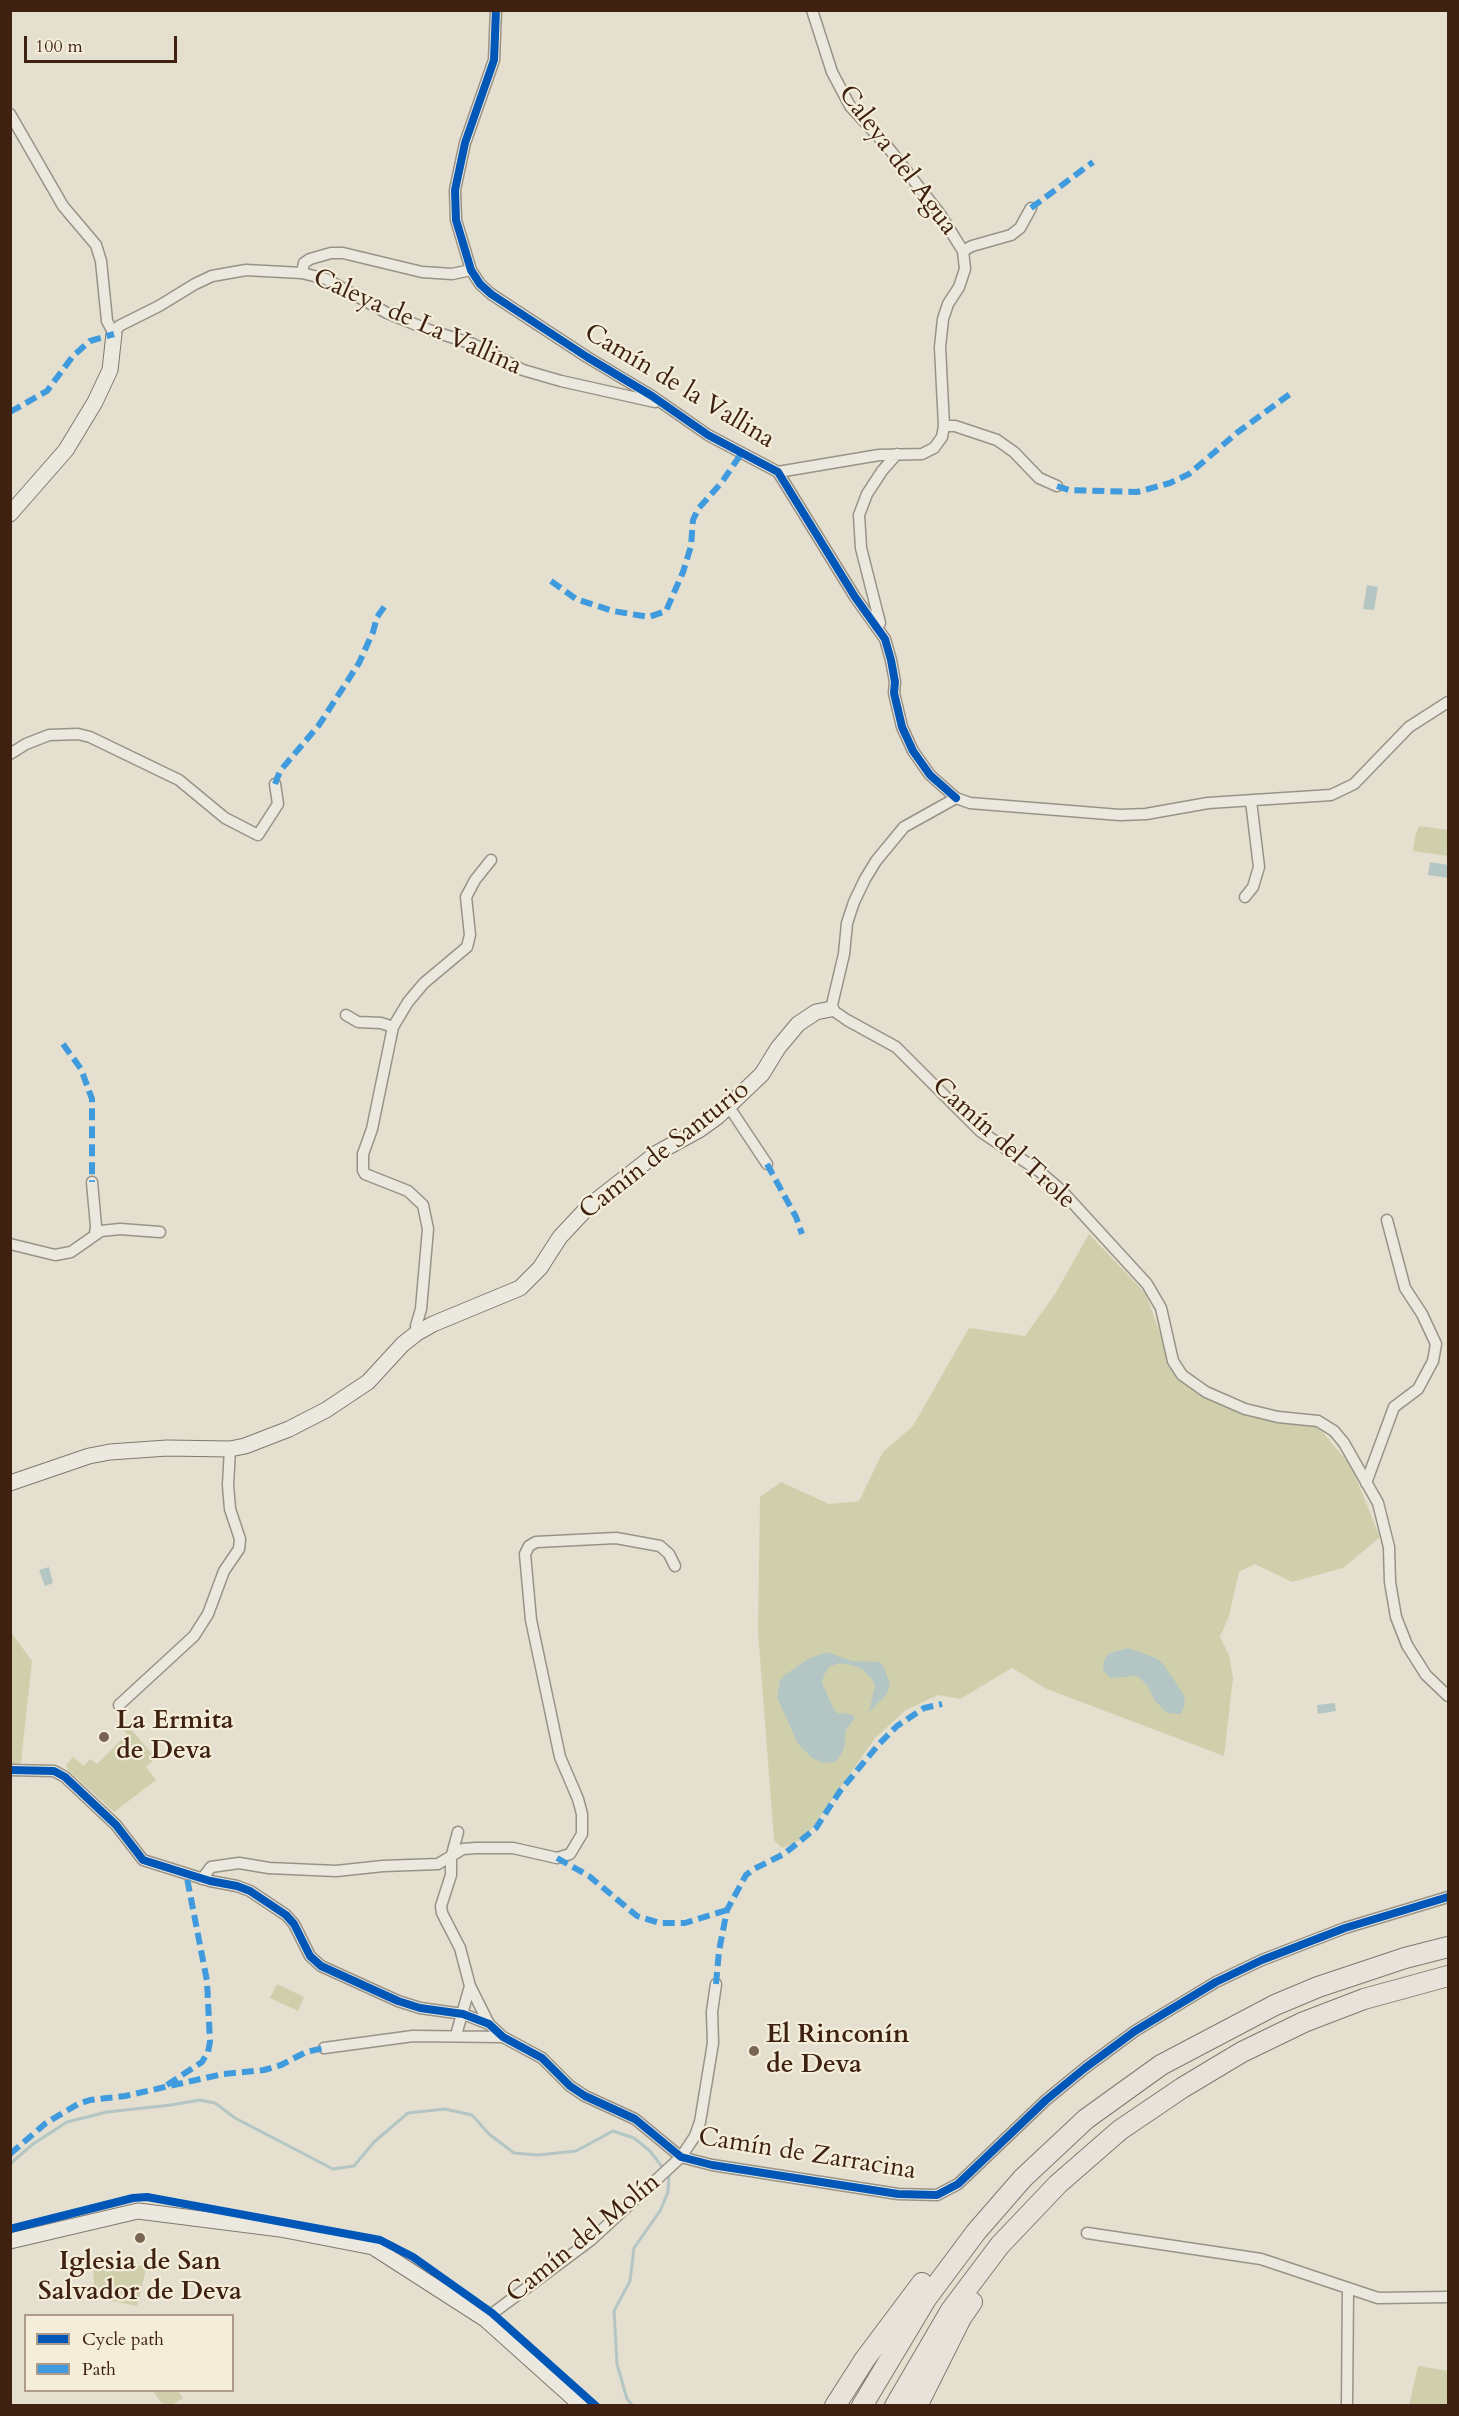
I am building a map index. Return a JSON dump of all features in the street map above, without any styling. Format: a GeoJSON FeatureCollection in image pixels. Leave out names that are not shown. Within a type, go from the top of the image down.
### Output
{"type":"FeatureCollection","features":[{"type":"Feature","properties":{"kind":"highway"},"geometry":{"type":"LineString","coordinates":[[836,2406],[865,2360],[952,2245],[993,2201],[1023,2178],[1086,2119],[1170,2060],[1275,2005],[1318,1987],[1406,1958],[1449,1947]]}},
{"type":"Feature","properties":{"kind":"highway"},"geometry":{"type":"LineString","coordinates":[[895,2406],[951,2310],[1000,2245],[1058,2184],[1111,2138],[1182,2088],[1242,2052],[1304,2022],[1364,1999],[1449,1976]]}},
{"type":"Feature","properties":{"kind":"highway"},"geometry":{"type":"LineString","coordinates":[[918,2406],[961,2318],[1007,2252],[1065,2190],[1124,2139],[1184,2096],[1245,2059],[1364,1999]]}},
{"type":"Feature","properties":{"kind":"highway"},"geometry":{"type":"LineString","coordinates":[[862,2406],[926,2299],[976,2232],[1023,2178]]}},
{"type":"Feature","properties":{"kind":"street","name":"Camín de la Vallina"},"geometry":{"type":"LineString","coordinates":[[496,10],[494,60],[465,143],[455,190],[456,220],[471,270],[480,284],[491,294],[724,444],[778,472],[855,597],[885,639],[891,660],[902,727],[913,751],[930,775],[956,798]]}},
{"type":"Feature","properties":{"kind":"street","name":"Caleya del Agua"},"geometry":{"type":"LineString","coordinates":[[812,10],[832,72],[850,106],[904,166],[940,214],[963,251],[962,279],[945,311],[942,328],[940,347],[944,426]]}},
{"type":"Feature","properties":{"kind":"street"},"geometry":{"type":"LineString","coordinates":[[10,114],[63,206],[96,245],[101,261],[107,321],[114,334],[110,370],[95,402],[66,450],[10,514]]}},
{"type":"Feature","properties":{"kind":"street"},"geometry":{"type":"LineString","coordinates":[[963,251],[972,246],[1011,235],[1020,228],[1031,208]]}},
{"type":"Feature","properties":{"kind":"street"},"geometry":{"type":"LineString","coordinates":[[302,273],[304,263],[331,253],[343,253],[422,272],[452,274],[471,270]]}},
{"type":"Feature","properties":{"kind":"street","name":"Caleya de La Vallina"},"geometry":{"type":"LineString","coordinates":[[114,334],[119,326],[212,276],[246,270],[302,273],[326,279],[387,313],[473,344],[523,370],[663,404]]}},
{"type":"Feature","properties":{"kind":"street"},"geometry":{"type":"LineString","coordinates":[[778,472],[879,455],[928,452],[942,437],[944,426],[955,426],[997,440],[1014,452],[1039,478],[1057,486]]}},
{"type":"Feature","properties":{"kind":"street"},"geometry":{"type":"LineString","coordinates":[[877,628],[880,622],[861,548],[859,515],[877,479],[888,462],[897,454]]}},
{"type":"Feature","properties":{"kind":"street"},"geometry":{"type":"LineString","coordinates":[[831,1009],[844,954],[847,923],[854,902],[870,870],[904,827],[956,798],[970,803],[1120,815],[1146,814],[1208,803],[1316,797],[1341,792],[1354,784],[1409,727],[1449,702]]}},
{"type":"Feature","properties":{"kind":"street"},"geometry":{"type":"LineString","coordinates":[[10,754],[26,744],[49,735],[78,734],[90,737],[179,780],[225,818],[258,835],[278,804],[275,784]]}},
{"type":"Feature","properties":{"kind":"street"},"geometry":{"type":"LineString","coordinates":[[1245,897],[1253,887],[1259,867],[1251,801]]}},
{"type":"Feature","properties":{"kind":"street"},"geometry":{"type":"LineString","coordinates":[[417,1333],[428,1229],[423,1205],[408,1191],[365,1174],[362,1162],[372,1129],[393,1027],[408,1002],[424,983],[467,947],[470,935],[466,897],[475,880],[491,860]]}},
{"type":"Feature","properties":{"kind":"street","name":"Camín de Santurio"},"geometry":{"type":"LineString","coordinates":[[10,1484],[89,1456],[110,1452],[167,1448],[230,1449],[244,1446],[289,1429],[326,1410],[368,1382],[403,1344],[417,1333],[433,1324],[520,1288],[540,1269],[560,1238],[596,1201],[657,1153],[699,1130],[729,1107],[762,1074],[777,1048],[798,1024],[816,1012],[831,1009]]}},
{"type":"Feature","properties":{"kind":"street","name":"Camín del Trole"},"geometry":{"type":"LineString","coordinates":[[831,1009],[896,1047],[980,1131],[1039,1171],[1061,1190],[1147,1284],[1161,1308],[1173,1361],[1182,1375],[1206,1392],[1245,1409],[1278,1417],[1318,1421],[1334,1431],[1344,1443],[1378,1503],[1385,1529],[1396,1617],[1407,1646],[1426,1675],[1449,1696]]}},
{"type":"Feature","properties":{"kind":"street"},"geometry":{"type":"LineString","coordinates":[[346,1015],[358,1022],[381,1023],[393,1027]]}},
{"type":"Feature","properties":{"kind":"street"},"geometry":{"type":"LineString","coordinates":[[729,1107],[767,1164]]}},
{"type":"Feature","properties":{"kind":"street"},"geometry":{"type":"LineString","coordinates":[[92,1182],[95,1234]]}},
{"type":"Feature","properties":{"kind":"street"},"geometry":{"type":"LineString","coordinates":[[1366,1483],[1394,1407],[1418,1389],[1433,1361],[1436,1344],[1422,1314],[1405,1288],[1387,1220]]}},
{"type":"Feature","properties":{"kind":"street"},"geometry":{"type":"LineString","coordinates":[[10,1244],[35,1251],[62,1254],[82,1246],[95,1234],[120,1228],[160,1232]]}},
{"type":"Feature","properties":{"kind":"street"},"geometry":{"type":"LineString","coordinates":[[119,1705],[194,1636],[208,1614],[224,1571],[239,1549],[240,1539],[230,1509],[228,1485],[230,1449]]}},
{"type":"Feature","properties":{"kind":"street"},"geometry":{"type":"LineString","coordinates":[[202,1878],[211,1867],[230,1863],[336,1872],[383,1866],[428,1865],[451,1858],[463,1849],[501,1848],[557,1858],[570,1854],[582,1834],[582,1814],[579,1799],[560,1757],[531,1620],[525,1554],[529,1546],[536,1542],[616,1538],[660,1546],[669,1554],[675,1566]]}},
{"type":"Feature","properties":{"kind":"street"},"geometry":{"type":"LineString","coordinates":[[10,1770],[54,1771],[65,1777],[116,1825],[143,1860],[244,1888],[274,1905],[294,1924],[310,1956],[321,1966],[334,1973],[398,2001],[420,2008],[463,2014],[489,2024]]}},
{"type":"Feature","properties":{"kind":"street"},"geometry":{"type":"LineString","coordinates":[[458,1832],[451,1858],[451,1875],[443,1897],[442,1913],[460,1948],[470,1986],[489,2024],[503,2037],[542,2058],[570,2086],[585,2096],[642,2124],[671,2151],[681,2157]]}},
{"type":"Feature","properties":{"kind":"street","name":"Camín de Zarracina"},"geometry":{"type":"LineString","coordinates":[[681,2157],[712,2165],[888,2193],[937,2195],[949,2191],[968,2177],[1000,2142],[1046,2100],[1135,2031],[1175,2006],[1216,1982],[1273,1956],[1345,1928],[1449,1897]]}},
{"type":"Feature","properties":{"kind":"street","name":"Camín del Molín"},"geometry":{"type":"LineString","coordinates":[[485,2319],[591,2240],[681,2157],[695,2136],[700,2122],[713,2043],[712,2012],[716,1984]]}},
{"type":"Feature","properties":{"kind":"street"},"geometry":{"type":"LineString","coordinates":[[456,2035],[470,1986]]}},
{"type":"Feature","properties":{"kind":"street"},"geometry":{"type":"LineString","coordinates":[[324,2048],[413,2036],[503,2037]]}},
{"type":"Feature","properties":{"kind":"street"},"geometry":{"type":"LineString","coordinates":[[10,2241],[138,2211],[279,2229],[373,2247],[485,2319],[582,2406]]}},
{"type":"Feature","properties":{"kind":"street"},"geometry":{"type":"LineString","coordinates":[[1086,2233],[1261,2259],[1378,2298],[1449,2297]]}},
{"type":"Feature","properties":{"kind":"street"},"geometry":{"type":"LineString","coordinates":[[1347,2406],[1348,2289]]}},
{"type":"Feature","properties":{"kind":"green space"},"geometry":{"type":"Polygon","coordinates":[[[1419,826],[1448,830],[1448,856],[1413,851],[1419,826]]]}},
{"type":"Feature","properties":{"kind":"green space"},"geometry":{"type":"Polygon","coordinates":[[[1089,1234],[1146,1294],[1175,1376],[1236,1405],[1319,1428],[1351,1466],[1380,1537],[1343,1568],[1292,1582],[1255,1564],[1239,1572],[1229,1616],[1220,1637],[1229,1655],[1233,1678],[1224,1756],[1047,1689],[1012,1668],[960,1699],[938,1695],[906,1710],[875,1738],[805,1838],[782,1848],[774,1840],[758,1632],[760,1497],[781,1482],[829,1504],[859,1501],[883,1452],[913,1426],[969,1328],[1025,1336],[1055,1294],[1089,1234]]]}},
{"type":"Feature","properties":{"kind":"green space"},"geometry":{"type":"Polygon","coordinates":[[[10,1631],[32,1661],[21,1762],[18,1766],[11,1765],[10,1631]]]}},
{"type":"Feature","properties":{"kind":"green space"},"geometry":{"type":"Polygon","coordinates":[[[120,1717],[156,1758],[146,1767],[156,1780],[114,1812],[68,1770],[66,1765],[73,1757],[84,1766],[90,1759],[97,1764],[127,1734],[116,1721],[120,1717]]]}},
{"type":"Feature","properties":{"kind":"green space"},"geometry":{"type":"Polygon","coordinates":[[[277,1984],[304,1997],[298,2011],[270,1998],[277,1984]]]}},
{"type":"Feature","properties":{"kind":"green space"},"geometry":{"type":"Polygon","coordinates":[[[147,2265],[137,2306],[95,2297],[93,2268],[147,2265]]]}},
{"type":"Feature","properties":{"kind":"green space"},"geometry":{"type":"Polygon","coordinates":[[[1418,2366],[1448,2371],[1448,2405],[1409,2405],[1418,2366]]]}},
{"type":"Feature","properties":{"kind":"green space"},"geometry":{"type":"Polygon","coordinates":[[[154,2392],[179,2392],[183,2398],[172,2405],[163,2405],[154,2392]]]}},
{"type":"Feature","properties":{"kind":"shaded area"},"geometry":{"type":"Polygon","coordinates":[[[1367,585],[1378,587],[1374,610],[1363,609],[1367,585]]]}},
{"type":"Feature","properties":{"kind":"shaded area"},"geometry":{"type":"Polygon","coordinates":[[[1430,862],[1448,865],[1448,878],[1428,875],[1430,862]]]}},
{"type":"Feature","properties":{"kind":"shaded area"},"geometry":{"type":"Polygon","coordinates":[[[49,1567],[53,1583],[45,1586],[39,1570],[49,1567]]]}},
{"type":"Feature","properties":{"kind":"shaded area"},"geometry":{"type":"Polygon","coordinates":[[[1128,1648],[1156,1658],[1164,1665],[1184,1695],[1185,1705],[1181,1714],[1167,1713],[1155,1701],[1147,1685],[1137,1676],[1110,1678],[1103,1670],[1104,1660],[1110,1653],[1128,1648]]]}},
{"type":"Feature","properties":{"kind":"shaded area"},"geometry":{"type":"Polygon","coordinates":[[[827,1652],[852,1661],[879,1662],[884,1667],[890,1685],[887,1694],[869,1712],[875,1685],[871,1678],[862,1669],[854,1666],[839,1663],[829,1667],[822,1683],[832,1705],[837,1713],[850,1714],[855,1718],[846,1730],[844,1748],[840,1756],[835,1762],[824,1763],[812,1758],[798,1744],[777,1697],[780,1680],[785,1675],[808,1659],[827,1652]]]}},
{"type":"Feature","properties":{"kind":"shaded area"},"geometry":{"type":"Polygon","coordinates":[[[1335,1703],[1336,1711],[1318,1714],[1317,1705],[1335,1703]]]}},
{"type":"Feature","properties":{"kind":"waterway"},"geometry":{"type":"LineString","coordinates":[[10,2164],[33,2144],[67,2122],[107,2112],[200,2100],[215,2103],[235,2118],[333,2169],[354,2166],[374,2142],[408,2113],[445,2109],[472,2115],[489,2134],[514,2153],[538,2155],[576,2151],[613,2131],[634,2138],[650,2151],[663,2168]]}},
{"type":"Feature","properties":{"kind":"waterway"},"geometry":{"type":"LineString","coordinates":[[633,2406],[627,2399],[617,2364],[614,2311],[630,2281],[634,2248],[660,2211],[668,2192],[669,2177],[667,2174]]}},
{"type":"Feature","properties":{"kind":"marked path"},"geometry":{"type":"LineString","coordinates":[[1031,208],[1093,162]]}},
{"type":"Feature","properties":{"kind":"marked path"},"geometry":{"type":"LineString","coordinates":[[10,412],[47,391],[73,356],[90,341],[114,334]]}},
{"type":"Feature","properties":{"kind":"marked path"},"geometry":{"type":"LineString","coordinates":[[1057,486],[1069,490],[1137,492],[1170,483],[1189,474],[1238,432],[1294,391]]}},
{"type":"Feature","properties":{"kind":"marked path"},"geometry":{"type":"LineString","coordinates":[[551,581],[576,599],[613,611],[649,617],[666,611],[683,572],[691,546],[693,520],[698,509],[722,482],[741,454]]}},
{"type":"Feature","properties":{"kind":"marked path"},"geometry":{"type":"LineString","coordinates":[[275,784],[280,771],[319,725],[359,663],[377,617],[387,603]]}},
{"type":"Feature","properties":{"kind":"marked path"},"geometry":{"type":"LineString","coordinates":[[63,1044],[81,1069],[92,1099],[92,1182]]}},
{"type":"Feature","properties":{"kind":"marked path"},"geometry":{"type":"LineString","coordinates":[[767,1164],[796,1217],[802,1234]]}},
{"type":"Feature","properties":{"kind":"marked path"},"geometry":{"type":"LineString","coordinates":[[716,1984],[719,1951],[727,1910],[746,1875],[784,1854],[816,1828],[840,1791],[897,1726],[924,1708],[942,1704]]}},
{"type":"Feature","properties":{"kind":"marked path"},"geometry":{"type":"LineString","coordinates":[[557,1858],[589,1876],[637,1916],[660,1923],[685,1923],[727,1910]]}},
{"type":"Feature","properties":{"kind":"marked path"},"geometry":{"type":"LineString","coordinates":[[167,2085],[202,2062],[208,2052],[210,2042],[207,1981],[186,1873]]}},
{"type":"Feature","properties":{"kind":"marked path"},"geometry":{"type":"LineString","coordinates":[[10,2154],[46,2123],[78,2104],[223,2074],[264,2070],[281,2065],[306,2052],[324,2048]]}},
{"type":"Feature","properties":{"kind":"cycle path"},"geometry":{"type":"LineString","coordinates":[[496,10],[494,60],[465,143],[455,190],[456,220],[471,270],[480,284],[491,294],[587,357],[652,396],[708,435],[778,472],[855,597],[885,639],[891,660],[895,682],[894,693],[902,727],[913,751],[930,775],[956,798]]}},
{"type":"Feature","properties":{"kind":"cycle path"},"geometry":{"type":"LineString","coordinates":[[10,1770],[54,1771],[65,1777],[116,1825],[143,1860],[250,1891],[286,1915],[294,1924],[310,1956],[321,1966],[398,2001],[420,2008],[463,2014],[489,2024],[503,2037],[542,2058],[570,2086],[585,2096],[635,2119],[681,2157],[712,2165],[898,2194],[937,2195],[958,2184],[1046,2100],[1085,2068],[1135,2031],[1216,1982],[1262,1960],[1345,1928],[1448,1897]]}},
{"type":"Feature","properties":{"kind":"cycle path"},"geometry":{"type":"LineString","coordinates":[[10,2229],[133,2198],[147,2197],[380,2240],[413,2257],[492,2313],[596,2406]]}},
{"type":"Feature","properties":{"kind":"place","name":"La Ermita de Deva"},"geometry":{"type":"Point","coordinates":[104,1737]}},
{"type":"Feature","properties":{"kind":"place","name":"El Rinconín de Deva"},"geometry":{"type":"Point","coordinates":[754,2051]}},
{"type":"Feature","properties":{"kind":"place","name":"Iglesia de San Salvador de Deva"},"geometry":{"type":"Point","coordinates":[140,2238]}}]}
